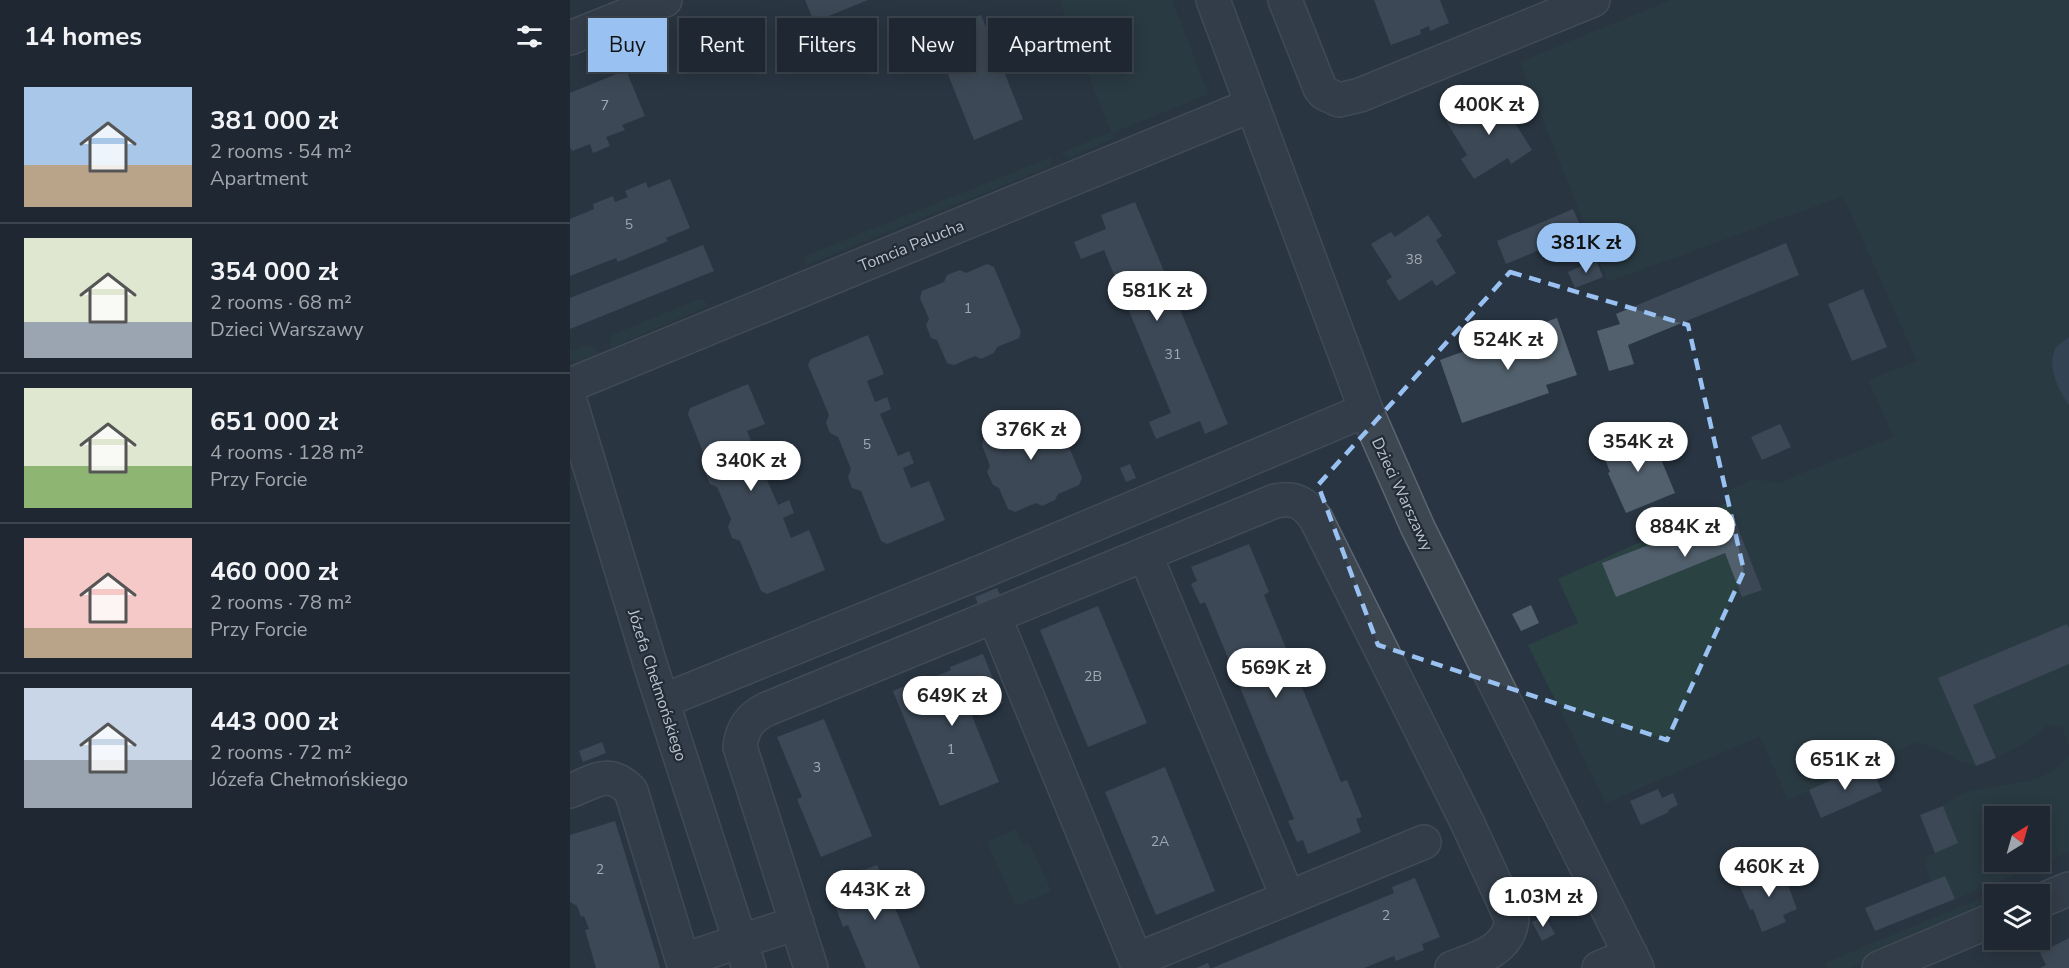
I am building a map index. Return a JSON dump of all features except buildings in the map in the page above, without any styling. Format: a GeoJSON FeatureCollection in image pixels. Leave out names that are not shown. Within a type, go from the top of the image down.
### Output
{"type":"FeatureCollection","features":[{"type":"Feature","properties":{"kind":"street"},"geometry":{"type":"LineString","coordinates":[[570,38],[664,0]]}},
{"type":"Feature","properties":{"kind":"street","name":"Dzieci Warszawy"},"geometry":{"type":"LineString","coordinates":[[1214,0],[1366,410],[1423,538],[1634,961]]}},
{"type":"Feature","properties":{"kind":"street"},"geometry":{"type":"LineString","coordinates":[[1285,0],[1320,88],[1324,93],[1339,100],[1360,96],[1593,0]]}},
{"type":"Feature","properties":{"kind":"street","name":"Tomcia Palucha"},"geometry":{"type":"LineString","coordinates":[[570,386],[1252,105]]}},
{"type":"Feature","properties":{"kind":"street","name":"Józefa Chełmońskiego"},"geometry":{"type":"LineString","coordinates":[[570,401],[663,701],[745,954]]}},
{"type":"Feature","properties":{"kind":"street"},"geometry":{"type":"LineString","coordinates":[[663,701],[986,570],[1366,410]]}},
{"type":"Feature","properties":{"kind":"street"},"geometry":{"type":"LineString","coordinates":[[811,968],[740,747],[741,735],[745,726],[758,713],[1275,501],[1294,500],[1311,511],[1467,822],[1512,920],[1511,930],[1498,947],[1452,968]]}},
{"type":"Feature","properties":{"kind":"street"},"geometry":{"type":"LineString","coordinates":[[1145,554],[1288,898]]}},
{"type":"Feature","properties":{"kind":"street"},"geometry":{"type":"LineString","coordinates":[[994,616],[1138,964],[1288,898],[1424,842]]}},
{"type":"Feature","properties":{"kind":"street"},"geometry":{"type":"LineString","coordinates":[[570,791],[612,777],[620,780],[631,791],[684,964],[745,954],[797,923]]}},
{"type":"Feature","properties":{"kind":"street"},"geometry":{"type":"LineString","coordinates":[[2050,897],[2069,888]]}},
{"type":"Feature","properties":{"kind":"street"},"geometry":{"type":"LineString","coordinates":[[1879,968],[1984,925]]}},
{"type":"Feature","properties":{"kind":"street"},"geometry":{"type":"LineString","coordinates":[[1599,968],[1634,961]]}},
{"type":"Feature","properties":{"kind":"highlighted area"},"geometry":{"type":"Polygon","coordinates":[[[1510,272],[1688,325],[1744,571],[1667,740],[1378,645],[1318,485],[1510,272]]]}},
{"type":"Feature","properties":{"kind":"green space"},"geometry":{"type":"Polygon","coordinates":[[[1059,0],[1172,0],[1208,94],[1112,133],[1114,138],[1069,158],[1061,153],[1111,132],[1087,72],[1132,72],[1132,18],[1066,18],[1059,0]]]}},
{"type":"Feature","properties":{"kind":"green space"},"geometry":{"type":"Polygon","coordinates":[[[1671,0],[2069,0],[2069,337],[2057,346],[2052,360],[2057,384],[2069,405],[2069,628],[2067,624],[1939,678],[1976,766],[1963,763],[1940,750],[1917,742],[1788,800],[1760,736],[1606,803],[1528,645],[1578,623],[1558,579],[1727,503],[1727,491],[1755,479],[1778,483],[1894,437],[1868,380],[1917,361],[1843,196],[1608,282],[1520,62],[1671,0]]]}},
{"type":"Feature","properties":{"kind":"green space"},"geometry":{"type":"Polygon","coordinates":[[[1052,157],[1051,166],[806,265],[805,256],[1052,157]]]}},
{"type":"Feature","properties":{"kind":"green space"},"geometry":{"type":"Polygon","coordinates":[[[699,299],[706,302],[707,306],[611,348],[609,343],[612,335],[699,299]]]}},
{"type":"Feature","properties":{"kind":"green space"},"geometry":{"type":"Polygon","coordinates":[[[589,345],[596,348],[599,353],[576,362],[570,358],[570,349],[573,351],[589,345]]]}},
{"type":"Feature","properties":{"kind":"green space"},"geometry":{"type":"Polygon","coordinates":[[[2069,664],[2069,747],[2062,726],[2046,726],[2029,741],[1996,758],[1973,705],[2069,664]]]}},
{"type":"Feature","properties":{"kind":"green space"},"geometry":{"type":"Polygon","coordinates":[[[2069,755],[2069,852],[2050,860],[2050,806],[1984,806],[1984,872],[2020,872],[1991,884],[1984,884],[1984,887],[1955,899],[1945,877],[1932,882],[1926,867],[1926,857],[1958,843],[1943,806],[1964,793],[2022,782],[2048,774],[2069,755]]]}},
{"type":"Feature","properties":{"kind":"green space"},"geometry":{"type":"Polygon","coordinates":[[[1016,829],[1023,845],[1029,843],[1051,891],[1016,906],[987,842],[1016,829]]]}},
{"type":"Feature","properties":{"kind":"green space"},"geometry":{"type":"Polygon","coordinates":[[[1984,897],[1984,912],[1848,968],[1827,968],[1825,963],[1984,897]]]}},
{"type":"Feature","properties":{"kind":"water"},"geometry":{"type":"Polygon","coordinates":[[[2069,337],[2069,405],[2057,384],[2052,360],[2057,346],[2069,337]]]}}]}
